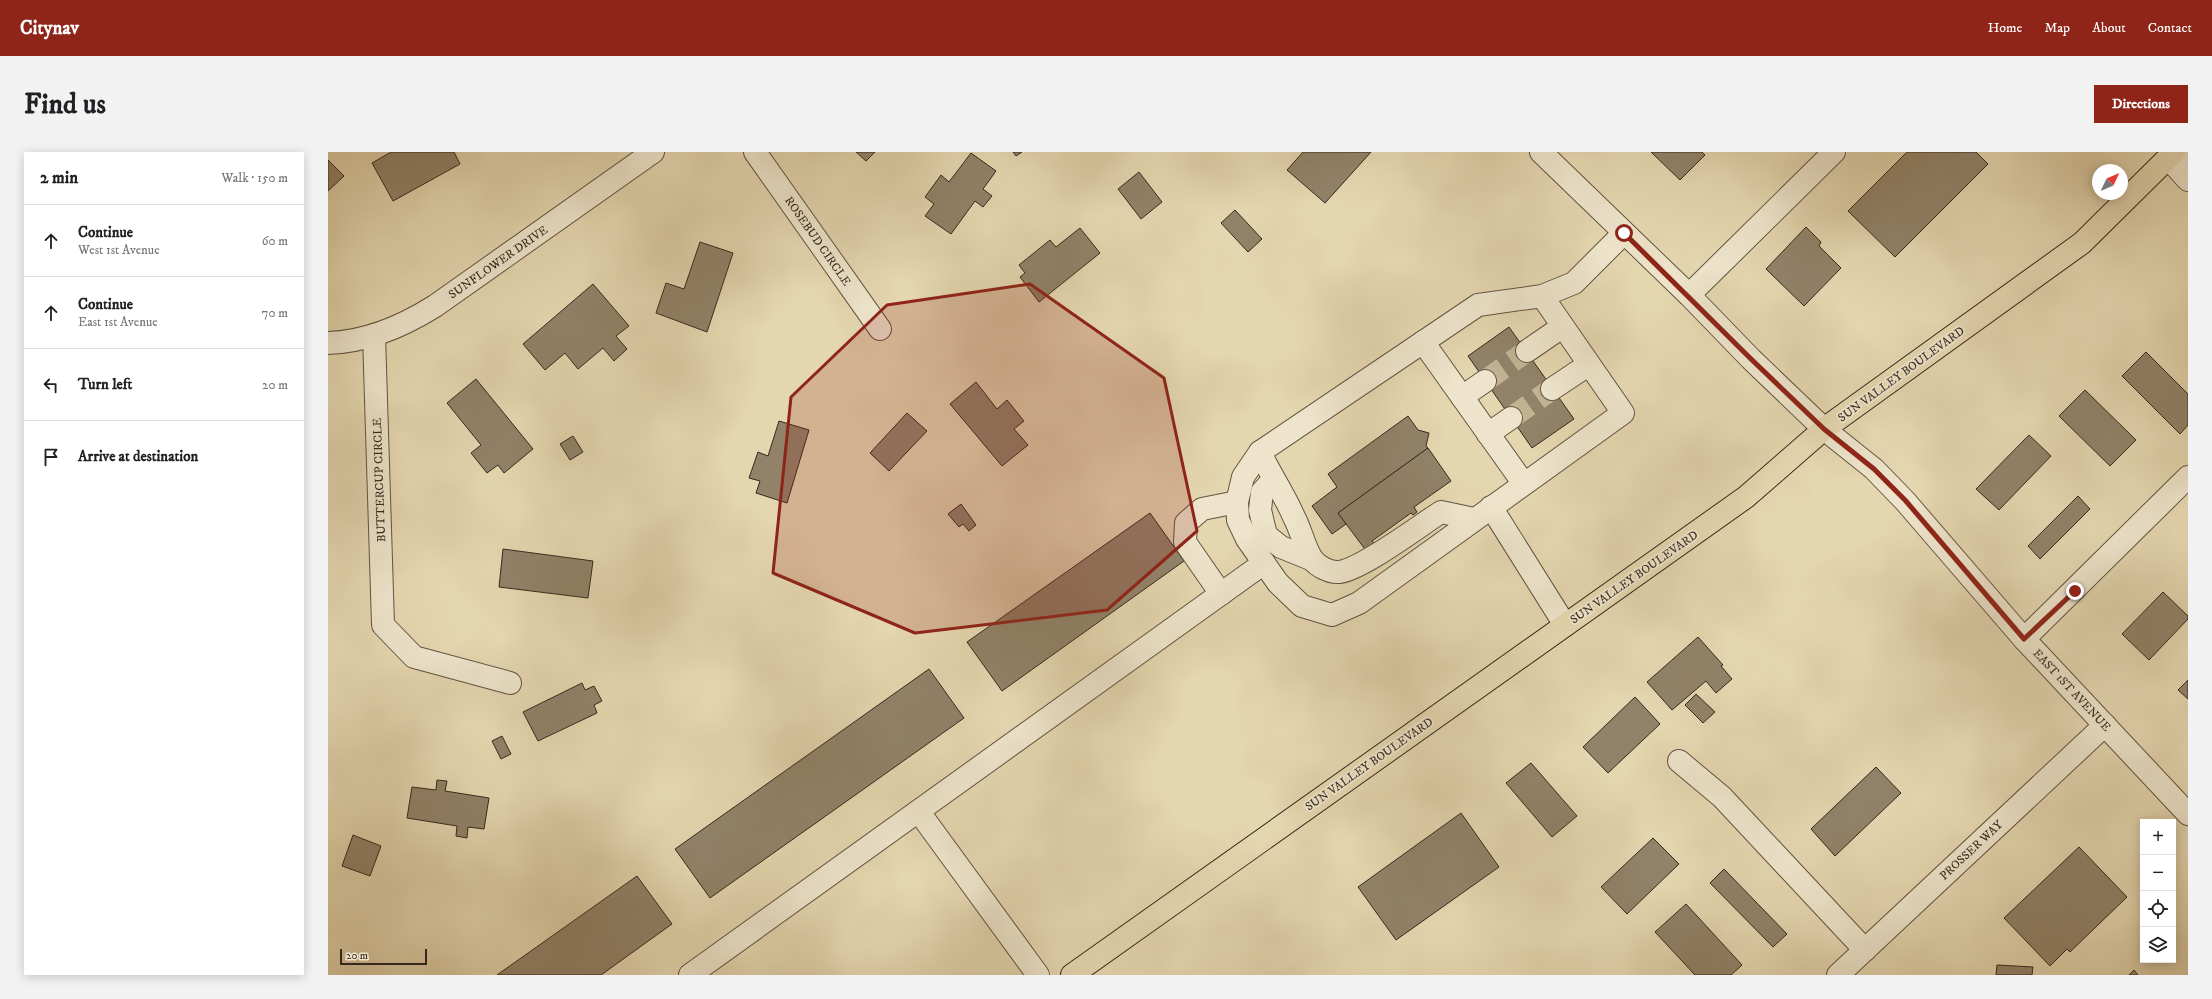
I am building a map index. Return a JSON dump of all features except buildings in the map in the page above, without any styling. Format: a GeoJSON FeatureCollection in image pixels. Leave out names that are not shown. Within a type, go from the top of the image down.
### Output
{"type":"FeatureCollection","features":[{"type":"Feature","properties":{"kind":"main road","name":"SUN VALLEY BOULEVARD"},"geometry":{"type":"LineString","coordinates":[[1072,975],[1746,497],[1824,429],[2082,243],[2179,154]]}},
{"type":"Feature","properties":{"kind":"street","name":"SUNFLOWER DRIVE"},"geometry":{"type":"LineString","coordinates":[[328,343],[374,336],[409,322],[436,306],[653,152]]}},
{"type":"Feature","properties":{"kind":"street","name":"ROSEBUD CIRCLE"},"geometry":{"type":"LineString","coordinates":[[755,152],[880,329]]}},
{"type":"Feature","properties":{"kind":"street","name":"EAST 1ST AVENUE"},"geometry":{"type":"LineString","coordinates":[[1541,152],[1824,429],[1874,469],[1905,500],[2024,639],[2188,814]]}},
{"type":"Feature","properties":{"kind":"street"},"geometry":{"type":"LineString","coordinates":[[1688,295],[1834,152]]}},
{"type":"Feature","properties":{"kind":"street"},"geometry":{"type":"LineString","coordinates":[[2179,154],[2188,180]]}},
{"type":"Feature","properties":{"kind":"street"},"geometry":{"type":"LineString","coordinates":[[1542,296],[1623,414],[1482,513],[1359,603],[1332,615],[1302,606],[1278,583],[1247,539],[1238,520],[1237,502],[1243,477],[1260,452],[1478,305],[1542,296],[1574,283],[1624,233]]}},
{"type":"Feature","properties":{"kind":"street"},"geometry":{"type":"LineString","coordinates":[[1526,351],[1562,327]]}},
{"type":"Feature","properties":{"kind":"street","name":"BUTTERCUP CIRCLE"},"geometry":{"type":"LineString","coordinates":[[374,336],[383,625],[414,657],[510,683]]}},
{"type":"Feature","properties":{"kind":"street"},"geometry":{"type":"LineString","coordinates":[[1423,342],[1524,484]]}},
{"type":"Feature","properties":{"kind":"street"},"geometry":{"type":"LineString","coordinates":[[1552,389],[1588,365]]}},
{"type":"Feature","properties":{"kind":"street"},"geometry":{"type":"LineString","coordinates":[[1462,397],[1485,381]]}},
{"type":"Feature","properties":{"kind":"street"},"geometry":{"type":"LineString","coordinates":[[1488,434],[1512,418]]}},
{"type":"Feature","properties":{"kind":"street"},"geometry":{"type":"LineString","coordinates":[[1260,452],[1273,480],[1295,517],[1313,560]]}},
{"type":"Feature","properties":{"kind":"street"},"geometry":{"type":"LineString","coordinates":[[2024,639],[2188,477]]}},
{"type":"Feature","properties":{"kind":"street"},"geometry":{"type":"LineString","coordinates":[[1273,480],[1262,492],[1260,510],[1266,535],[1281,547],[1313,560],[1325,569],[1338,572],[1364,562],[1441,512],[1482,513]]}},
{"type":"Feature","properties":{"kind":"street"},"geometry":{"type":"LineString","coordinates":[[1221,594],[1185,542],[1186,523],[1202,509],[1237,502]]}},
{"type":"Feature","properties":{"kind":"street"},"geometry":{"type":"LineString","coordinates":[[1482,513],[1565,625]]}},
{"type":"Feature","properties":{"kind":"street"},"geometry":{"type":"LineString","coordinates":[[690,975],[1264,563]]}},
{"type":"Feature","properties":{"kind":"street","name":"PROSSER WAY"},"geometry":{"type":"LineString","coordinates":[[1838,975],[2105,725]]}},
{"type":"Feature","properties":{"kind":"street"},"geometry":{"type":"LineString","coordinates":[[1679,761],[1722,797],[1865,950]]}},
{"type":"Feature","properties":{"kind":"street"},"geometry":{"type":"LineString","coordinates":[[919,812],[1038,975]]}},
{"type":"Feature","properties":{"kind":"highlighted area"},"geometry":{"type":"Polygon","coordinates":[[[1030,284],[1164,378],[1197,531],[1107,610],[915,633],[773,573],[791,397],[887,305],[1030,284]]]}},
{"type":"Feature","properties":{"kind":"tunnel"},"geometry":{"type":"LineString","coordinates":[[1485,381],[1527,351]]}},
{"type":"Feature","properties":{"kind":"tunnel"},"geometry":{"type":"LineString","coordinates":[[1511,418],[1552,389]]}},
{"type":"Feature","properties":{"kind":"route"},"geometry":{"type":"LineString","coordinates":[[1624,233],[1824,429],[1874,469],[1905,500],[2024,639],[2075,591]]}}]}
